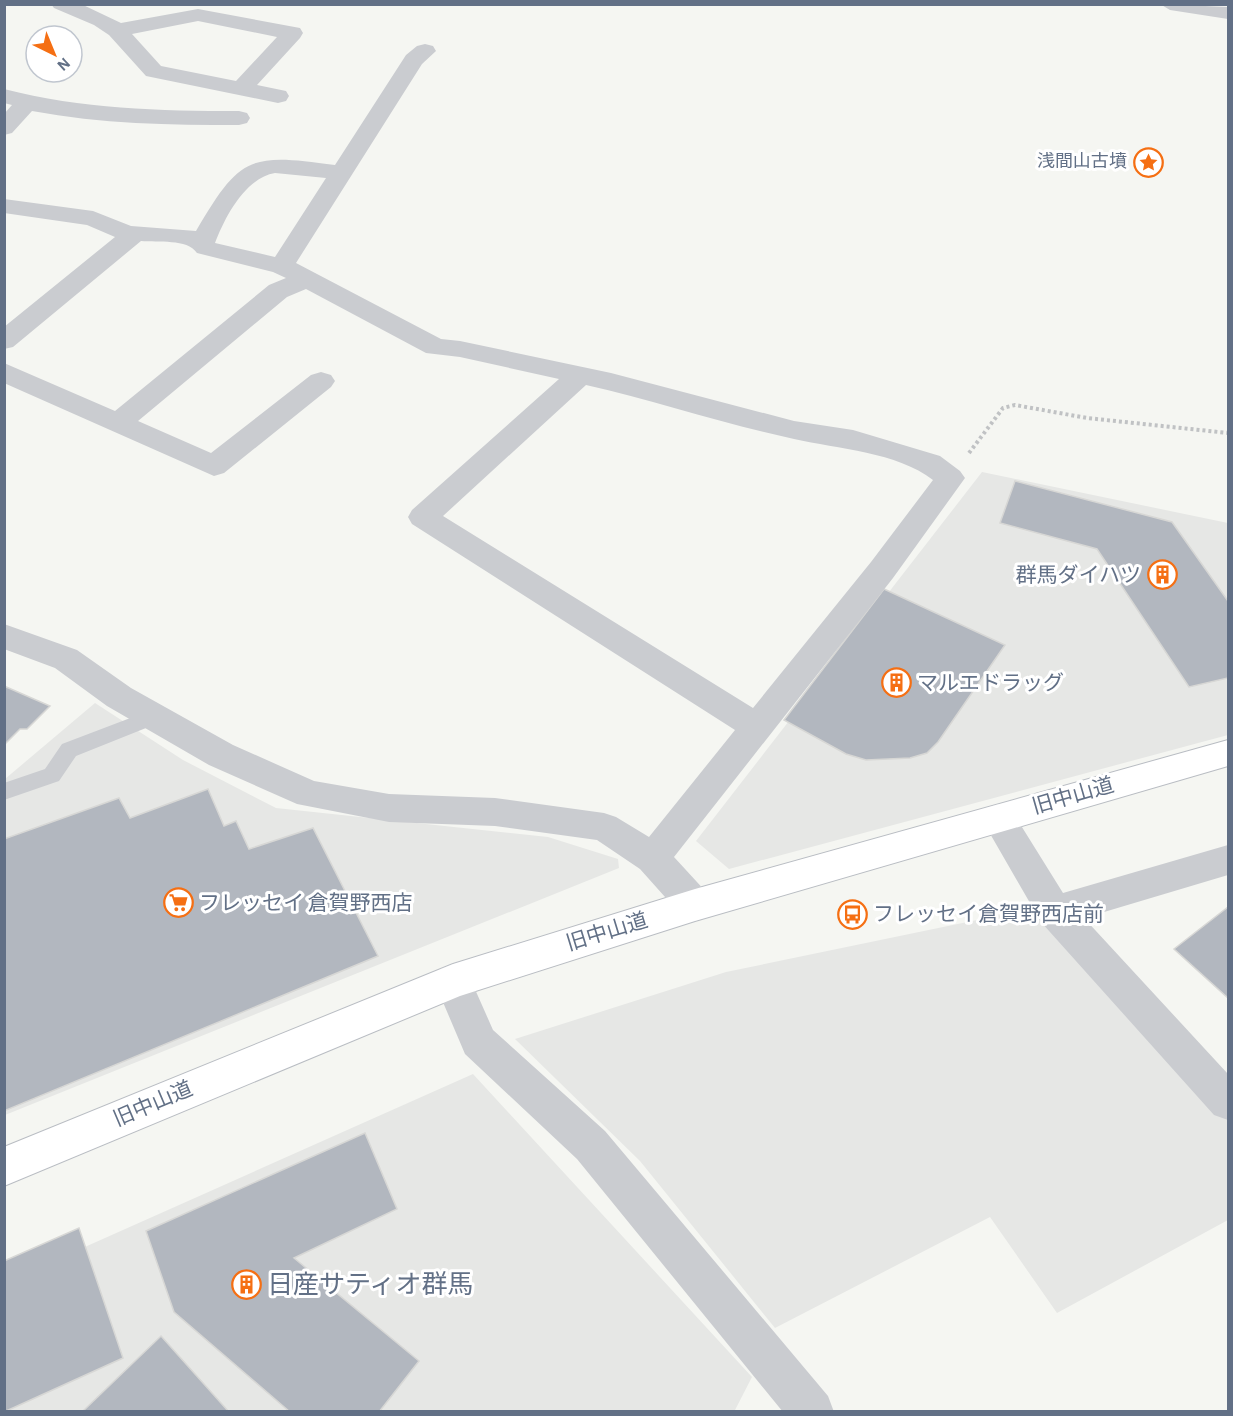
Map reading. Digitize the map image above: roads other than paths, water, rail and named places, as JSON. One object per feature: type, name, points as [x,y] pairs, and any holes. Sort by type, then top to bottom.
[{"type":"main road","name":"旧中山道","points":[[4,1167],[453,981],[695,905],[1228,753]]},
{"type":"street","points":[[61,4],[102,20],[117,30],[154,71],[278,96]]},
{"type":"street","points":[[1170,4],[1228,13]]},
{"type":"street","points":[[117,30],[198,15],[292,33],[242,89]]},
{"type":"street","points":[[282,266],[414,60],[425,51]]},
{"type":"street","points":[[4,96],[28,102],[114,114],[238,118]]},
{"type":"street","points":[[4,128],[28,102]]},
{"type":"street","points":[[202,242],[241,182],[253,171],[279,165],[342,173]]},
{"type":"street","points":[[4,206],[93,218],[126,233],[188,237],[202,242],[206,248],[282,266],[435,347],[581,375],[794,430],[853,440],[930,463],[950,478],[653,858]]},
{"type":"street","points":[[4,341],[136,233]]},
{"type":"street","points":[[118,423],[278,291],[307,279]]},
{"type":"street","points":[[4,372],[214,466],[321,381]]},
{"type":"street","points":[[581,375],[423,517],[757,727]]},
{"type":"street","points":[[4,636],[66,659],[119,697],[221,755],[309,794],[389,808],[495,812],[604,827],[653,858],[695,905]]},
{"type":"street","points":[[998,818],[1054,911],[1228,1102]]},
{"type":"street","points":[[1054,911],[1228,860]]},
{"type":"street","points":[[453,981],[479,1042],[591,1145],[812,1412]]},
{"type":"lane","points":[[4,792],[52,775],[69,750],[154,717]]},
{"type":"place","name":"浅間山古墳","points":[[1148,162]]},
{"type":"place","name":"群馬ダイハツ","points":[[1162,575]]},
{"type":"place","name":"マルエドラッグ","points":[[896,683]]},
{"type":"place","name":"フレッセイ 倉賀野西店","points":[[178,903]]},
{"type":"place","name":"フレッセイ倉賀野西店前","points":[[852,914]]},
{"type":"place","name":"日産サティオ群馬","points":[[246,1285]]}]
